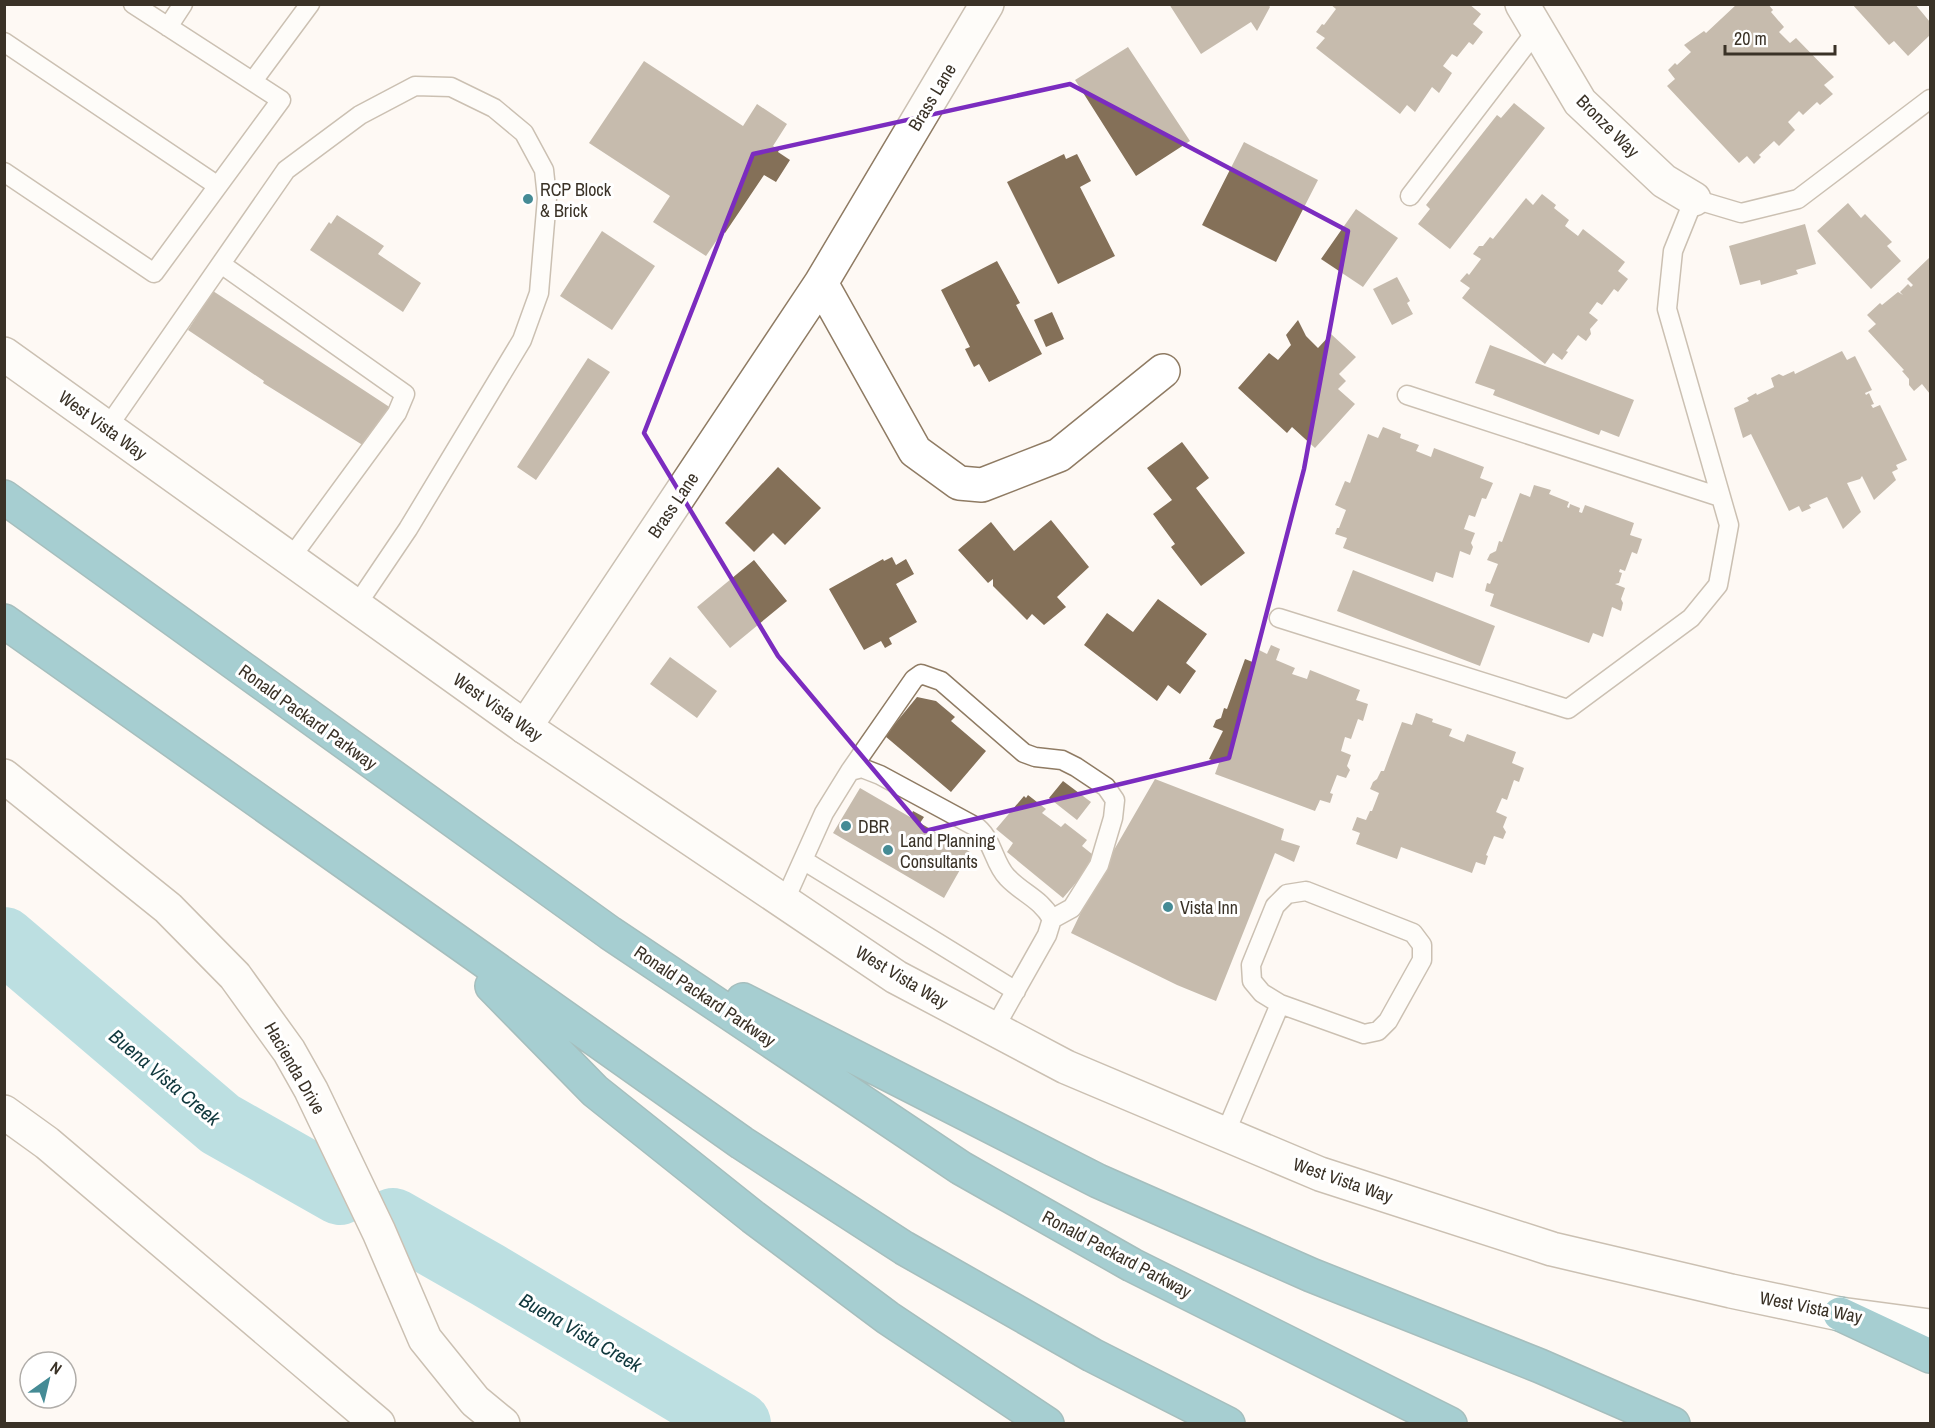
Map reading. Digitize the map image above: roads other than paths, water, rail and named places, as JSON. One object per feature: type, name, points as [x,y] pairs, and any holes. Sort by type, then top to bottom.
[{"type":"highway","name":"Ronald Packard Parkway","points":[[4,497],[610,933],[961,1168],[1132,1265],[1450,1424]]},
{"type":"highway","points":[[4,621],[742,1143],[904,1248],[1092,1355],[1228,1424]]},
{"type":"highway","points":[[434,927],[595,1091],[753,1216],[888,1318],[1047,1424]]},
{"type":"highway","points":[[610,933],[1098,1181],[1311,1275],[1529,1362],[1673,1424]]},
{"type":"highway","points":[[1840,1314],[1930,1356]]},
{"type":"main road","name":"Brass Lane","points":[[525,728],[821,283],[987,4]]},
{"type":"main road","name":"Bronze Way","points":[[1529,17],[1580,102],[1664,181],[1694,199]]},
{"type":"main road","points":[[821,283],[915,451],[959,483],[982,485],[1059,455],[1163,371]]},
{"type":"main road","name":"West Vista Way","points":[[4,354],[525,728],[784,902],[896,977],[1066,1067],[1320,1174],[1552,1249],[1840,1314],[1930,1326]]},
{"type":"main road","name":"Hacienda Drive","points":[[4,776],[168,908],[235,976],[289,1051],[310,1090],[379,1232],[425,1339],[476,1401],[503,1424]]},
{"type":"main road","points":[[4,1112],[56,1151],[378,1424]]},
{"type":"lane","points":[[4,172],[154,273],[281,100],[134,4]]},
{"type":"lane","points":[[168,27],[183,4]]},
{"type":"lane","points":[[253,81],[310,4]]},
{"type":"lane","points":[[1410,196],[1529,17]]},
{"type":"lane","points":[[4,42],[218,186]]},
{"type":"lane","points":[[107,428],[286,170],[360,115],[415,86],[451,87],[494,108],[524,133],[544,170],[546,198],[539,293],[522,340],[408,529],[356,606]]},
{"type":"lane","points":[[1279,618],[1568,709],[1691,618],[1718,585],[1729,525],[1667,309],[1673,251],[1694,199],[1741,213],[1798,199],[1930,99]]},
{"type":"lane","points":[[221,264],[405,394],[397,413],[290,559]]},
{"type":"lane","points":[[1407,395],[1720,497]]},
{"type":"lane","points":[[784,902],[824,813],[850,771],[914,679],[921,674],[941,681],[1024,753],[1035,757],[1062,760],[1107,787],[1115,800],[1113,818],[1099,865],[1072,908],[1052,919],[1047,935],[994,1029]]},
{"type":"lane","points":[[850,771],[862,768],[880,775],[978,828],[986,835],[1005,876],[1046,908],[1052,919]]},
{"type":"lane","points":[[803,860],[1016,991]]},
{"type":"lane","points":[[1306,891],[1413,933],[1422,945],[1422,960],[1389,1021],[1378,1031],[1364,1034],[1280,1004],[1262,993],[1252,981],[1251,965],[1275,906],[1287,894],[1306,891]]},
{"type":"lane","points":[[1226,1134],[1280,1004]]},
{"type":"waterway","name":"Buena Vista Creek","points":[[4,940],[220,1124],[340,1192]]},
{"type":"waterway","name":"Buena Vista Creek","points":[[393,1221],[738,1424]]},
{"type":"place","name":"RCP Block & Brick","points":[[528,199]]},
{"type":"place","name":"DBR","points":[[846,826]]},
{"type":"place","name":"Land Planning Consultants","points":[[888,850]]},
{"type":"place","name":"Vista Inn","points":[[1168,907]]}]
